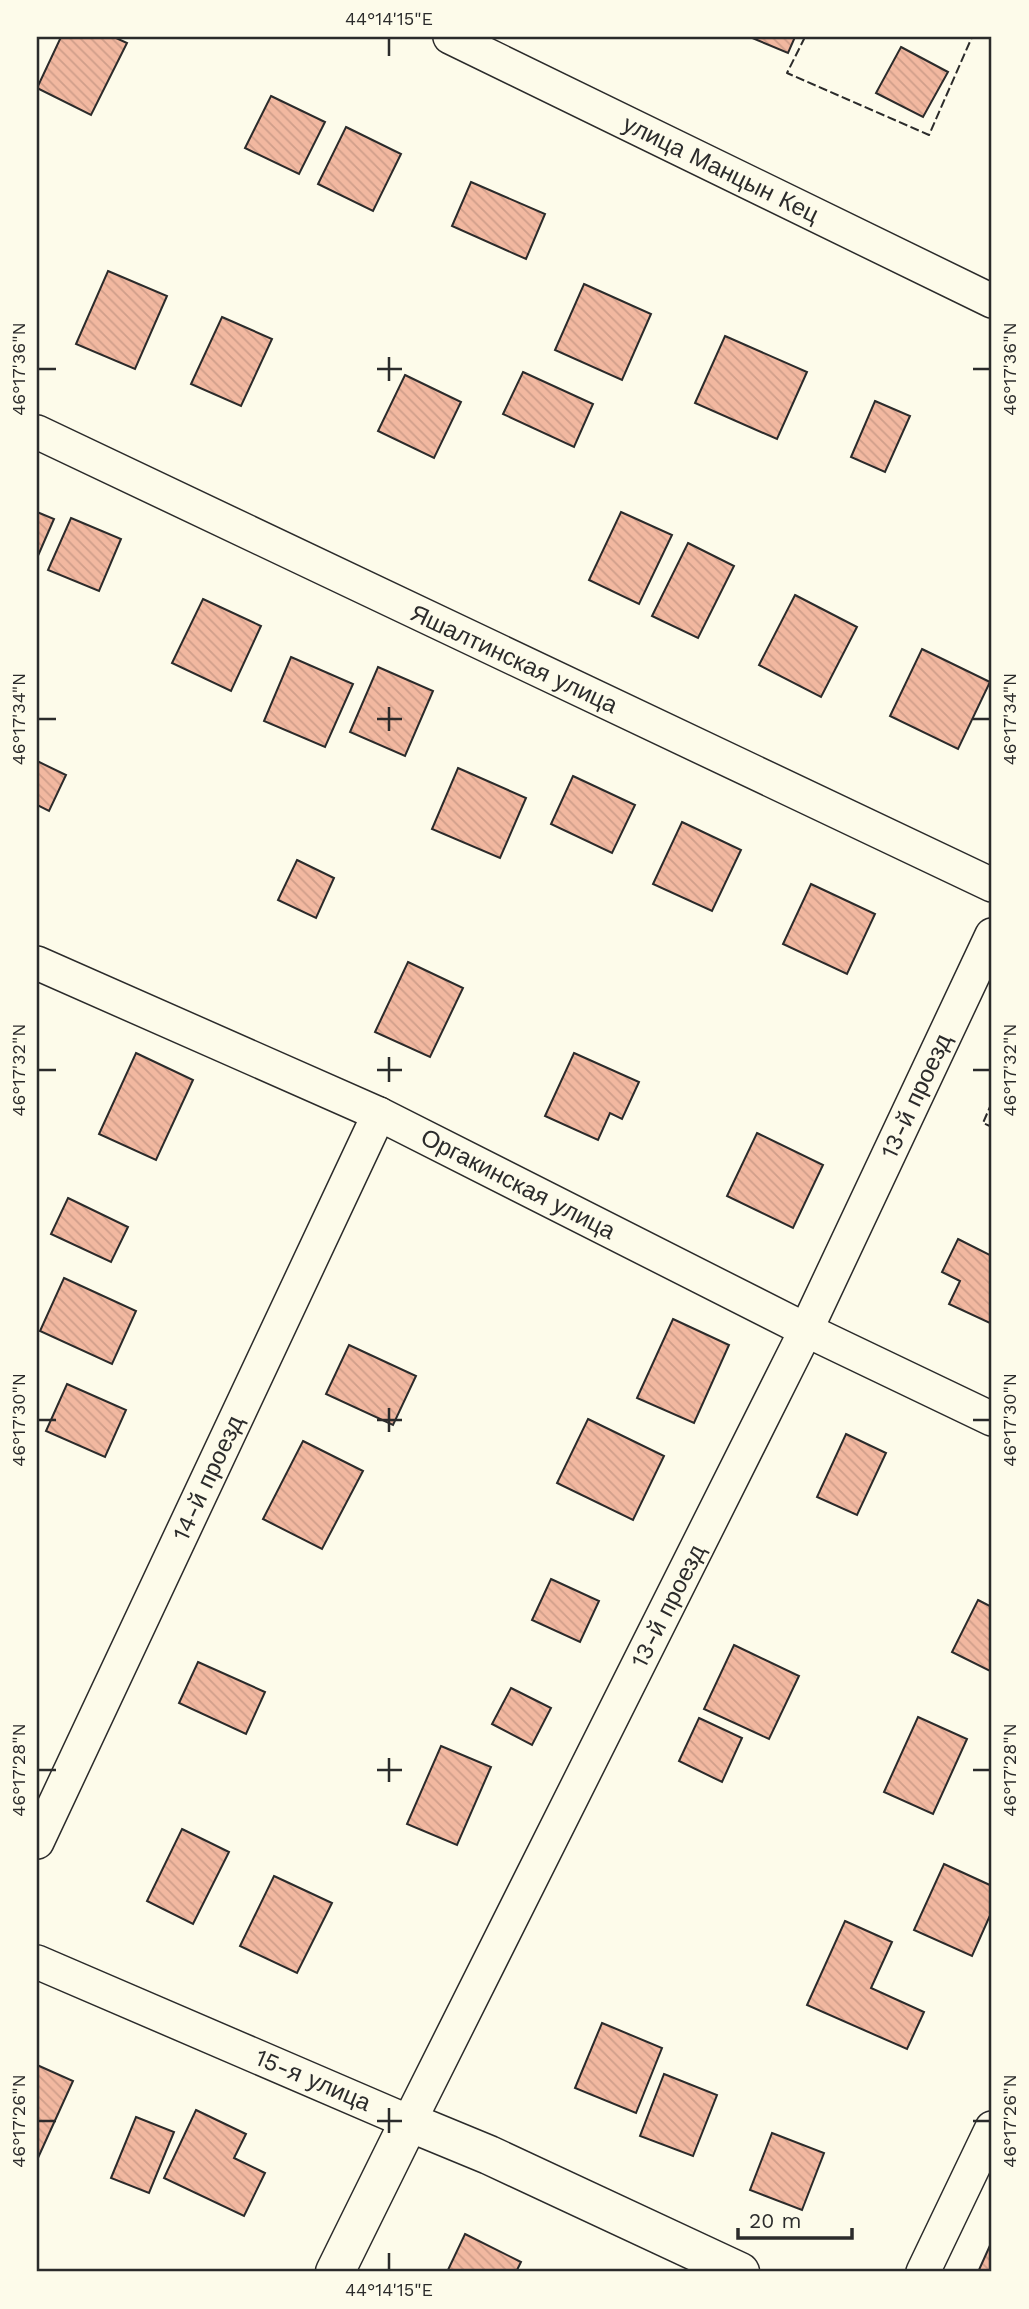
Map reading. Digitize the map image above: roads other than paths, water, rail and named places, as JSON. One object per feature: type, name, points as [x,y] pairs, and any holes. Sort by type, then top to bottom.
[{"type":"street","name":"улица Манцын Кец","points":[[450,37],[992,301]]},
{"type":"street","name":"Яшалтинская улица","points":[[37,432],[992,885]]},
{"type":"street","name":"13-й проезд","points":[[335,2272],[806,1330],[992,935]]},
{"type":"street","name":"Оргакинская улица","points":[[37,963],[379,1114],[806,1330],[992,1419]]},
{"type":"street","name":"14-й проезд","points":[[37,1842],[379,1114]]},
{"type":"street","name":"15-я улица","points":[[37,1962],[489,2155],[740,2272]]},
{"type":"street","points":[[923,2272],[992,2128]]}]
